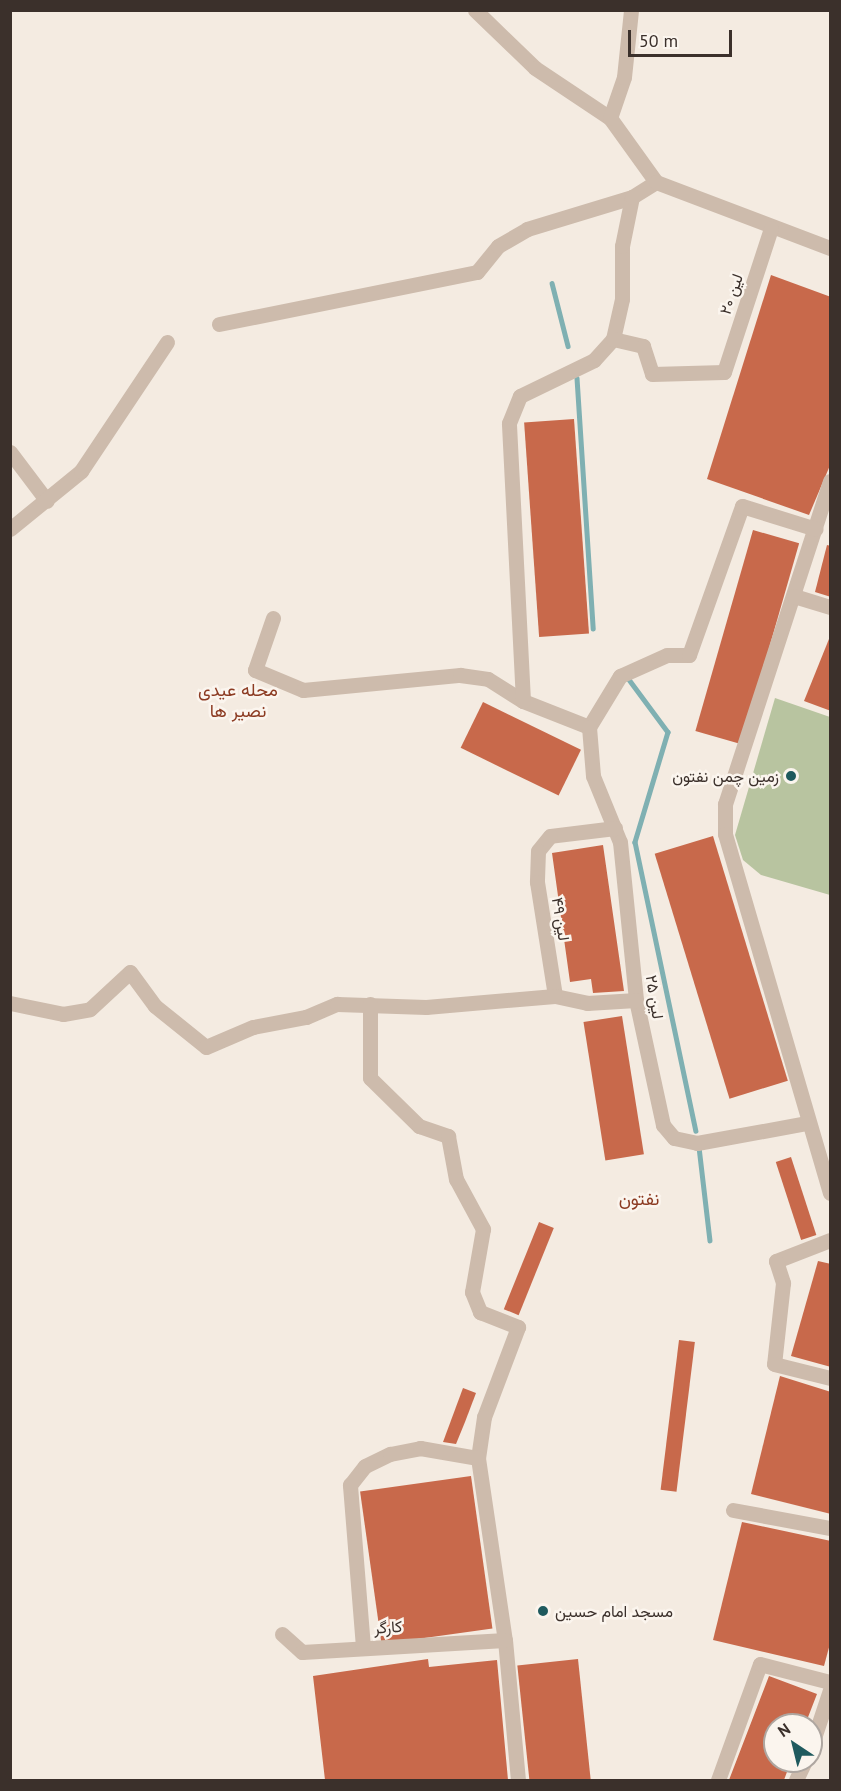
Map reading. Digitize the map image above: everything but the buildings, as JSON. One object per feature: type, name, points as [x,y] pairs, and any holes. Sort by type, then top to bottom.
[{"type":"street","points":[[475,10],[535,68],[610,118],[656,182],[771,228],[831,248]]},
{"type":"street","points":[[610,118],[624,77],[631,10]]},
{"type":"street","points":[[219,324],[477,272],[498,246],[527,229],[632,197],[656,182]]},
{"type":"street","points":[[523,701],[509,423],[520,396],[594,360],[613,339],[622,299],[622,246],[632,197]]},
{"type":"street","name":"لین ۲۰","points":[[613,339],[643,346],[652,374],[724,372],[771,228]]},
{"type":"street","points":[[10,529],[81,471],[167,342]]},
{"type":"street","points":[[10,452],[46,501]]},
{"type":"street","points":[[831,481],[725,804],[725,834],[807,1123],[831,1193]]},
{"type":"street","points":[[273,618],[255,670],[303,690],[460,675],[488,679],[523,701],[589,727],[620,676],[667,655],[689,655],[742,506],[816,529]]},
{"type":"street","points":[[794,596],[831,607]]},
{"type":"street","name":"لین ۲۵","points":[[589,727],[594,776],[615,828],[636,1000],[663,1125],[674,1138],[697,1143],[807,1123]]},
{"type":"street","name":"لین ۴۹","points":[[555,996],[537,882],[538,851],[550,836],[615,828]]},
{"type":"street","points":[[10,1003],[63,1014],[90,1009],[130,972],[155,1006],[206,1047],[253,1027],[306,1017],[337,1004],[426,1007],[555,996],[587,1003],[636,1000]]},
{"type":"street","points":[[370,1004],[370,1078],[419,1126],[448,1136],[456,1179],[483,1229],[472,1292],[480,1312],[519,1327],[484,1417],[478,1458],[505,1640],[518,1780]]},
{"type":"street","points":[[831,1240],[776,1261],[783,1283],[774,1364],[831,1378]]},
{"type":"street","points":[[363,1647],[350,1485],[365,1466],[390,1454],[420,1448],[478,1458]]},
{"type":"street","points":[[733,1510],[831,1528]]},
{"type":"street","name":"کارگر","points":[[282,1634],[302,1652],[505,1640]]},
{"type":"street","points":[[717,1780],[760,1664],[831,1682]]},
{"type":"street","points":[[823,1713],[831,1690]]},
{"type":"green space","name":"زمین چمن نفتون","points":[[775,698],[830,717],[830,895],[761,875],[743,860],[735,835]]},
{"type":"waterway","points":[[552,283],[568,346]]},
{"type":"waterway","points":[[577,378],[593,628]]},
{"type":"waterway","points":[[628,678],[668,732],[635,842],[696,1131]]},
{"type":"waterway","points":[[699,1147],[710,1240]]},
{"type":"place","name":"زمین چمن نفتون","points":[[791,776]]},
{"type":"place","name":"مسجد امام حسین","points":[[543,1611]]},
{"type":"district","name":"محله عیدی نصیر ها","points":[[238,701]]},
{"type":"district","name":"نفتون","points":[[639,1199]]}]
